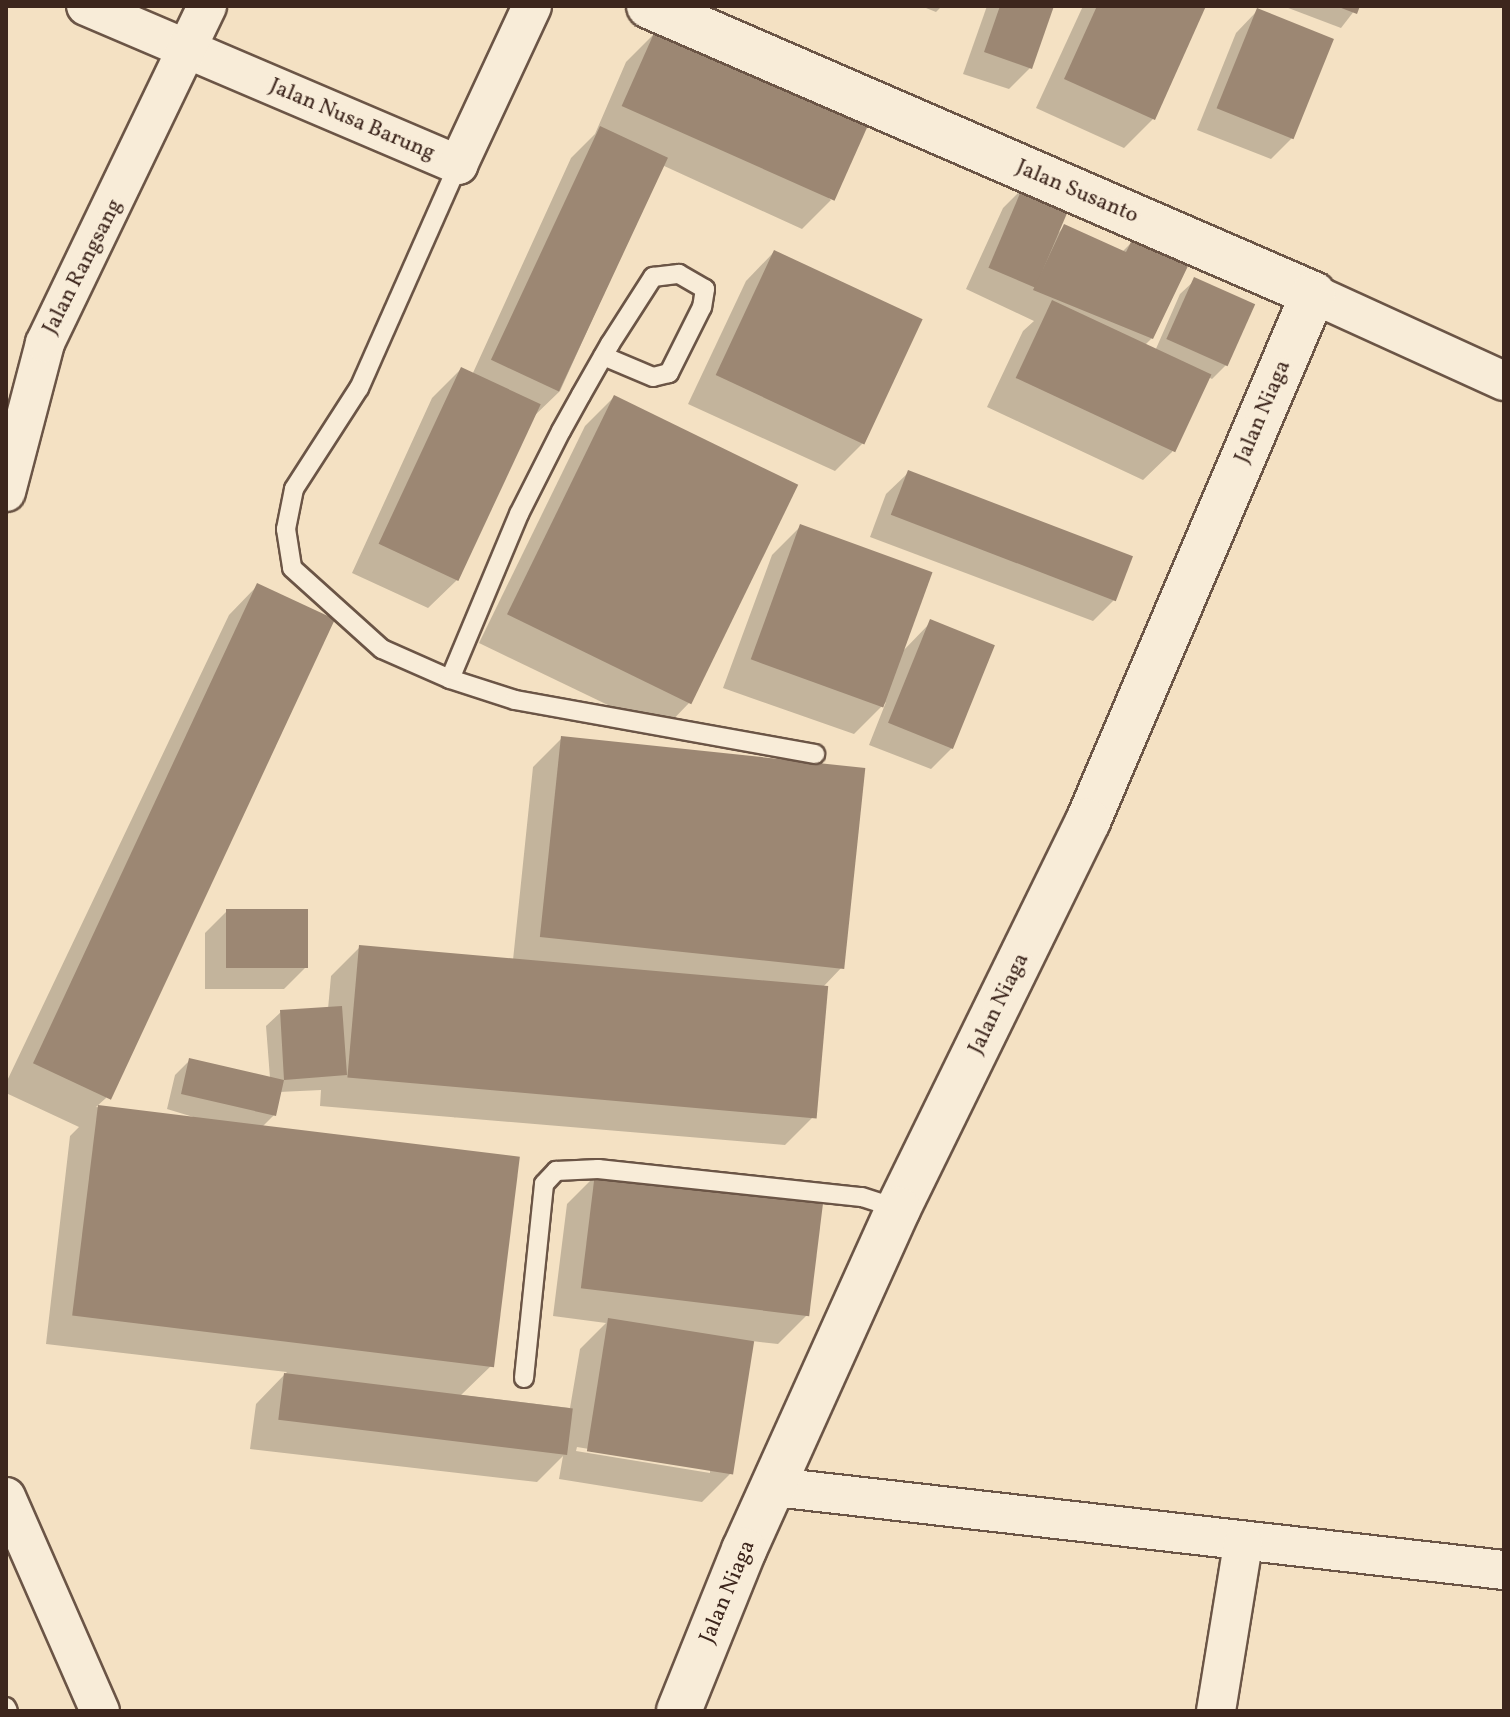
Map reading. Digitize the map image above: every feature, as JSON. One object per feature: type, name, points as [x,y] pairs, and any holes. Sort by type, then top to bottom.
[{"type":"street","name":"Jalan Nusa Barung","points":[[86,6],[458,165],[532,6]]},
{"type":"street","name":"Jalan Rangsang","points":[[6,492],[45,343],[207,6]]},
{"type":"street","name":"Jalan Susanto","points":[[649,6],[1313,294],[1504,381]]},
{"type":"street","name":"Jalan Niaga","points":[[679,1711],[898,1209],[1088,821],[1313,294]]},
{"type":"street","points":[[775,1487],[1243,1544],[1504,1570]]},
{"type":"street","points":[[6,1497],[100,1711]]},
{"type":"street","points":[[1216,1711],[1243,1544]]},
{"type":"lane","points":[[458,165],[359,388],[294,489],[286,529],[292,568],[325,603],[382,649],[450,679],[515,700],[815,754]]},
{"type":"lane","points":[[450,679],[519,514],[603,356],[653,277],[679,274],[705,289],[669,373],[653,377],[603,356]]},
{"type":"lane","points":[[524,1378],[544,1184],[556,1171],[598,1169],[862,1197],[898,1209]]},
{"type":"building","points":[[1000,6],[1054,6],[1032,69],[984,52]]},
{"type":"building","points":[[1097,6],[1206,6],[1155,120],[1064,79]]},
{"type":"building","points":[[1336,6],[1360,6],[1357,14]]},
{"type":"building","points":[[1257,8],[1334,39],[1293,139],[1217,108]]},
{"type":"building","points":[[655,31],[868,126],[835,201],[622,106]]},
{"type":"building","points":[[600,126],[668,158],[559,392],[491,360]]},
{"type":"building","points":[[1024,184],[1071,204],[1035,288],[988,268]]},
{"type":"building","points":[[1064,224],[1126,252],[1132,240],[1188,266],[1153,339],[1033,290]]},
{"type":"building","points":[[774,250],[923,319],[864,444],[716,375]]},
{"type":"building","points":[[1194,277],[1255,304],[1228,366],[1166,339]]},
{"type":"building","points":[[1052,300],[1212,374],[1175,452],[1016,378]]},
{"type":"building","points":[[461,367],[541,404],[458,581],[379,544]]},
{"type":"building","points":[[614,395],[798,485],[691,704],[507,614]]},
{"type":"building","points":[[908,470],[1133,556],[1116,601],[891,515]]},
{"type":"building","points":[[800,524],[932,572],[883,708],[751,659]]},
{"type":"building","points":[[257,583],[335,619],[111,1100],[33,1063]]},
{"type":"building","points":[[930,619],[995,645],[953,749],[888,723]]},
{"type":"building","points":[[561,736],[865,768],[844,969],[540,937]]},
{"type":"building","points":[[226,909],[308,909],[308,968],[226,968]]},
{"type":"building","points":[[359,945],[828,986],[817,1119],[347,1077]]},
{"type":"building","points":[[342,1006],[347,1075],[284,1080],[280,1010]]},
{"type":"building","points":[[189,1058],[284,1080],[276,1116],[181,1094]]},
{"type":"building","points":[[98,1105],[520,1157],[494,1367],[72,1315]]},
{"type":"building","points":[[595,1173],[823,1201],[809,1316],[581,1288]]},
{"type":"building","points":[[608,1318],[754,1341],[733,1474],[587,1451]]},
{"type":"building","points":[[284,1373],[573,1408],[567,1455],[278,1420]]}]
